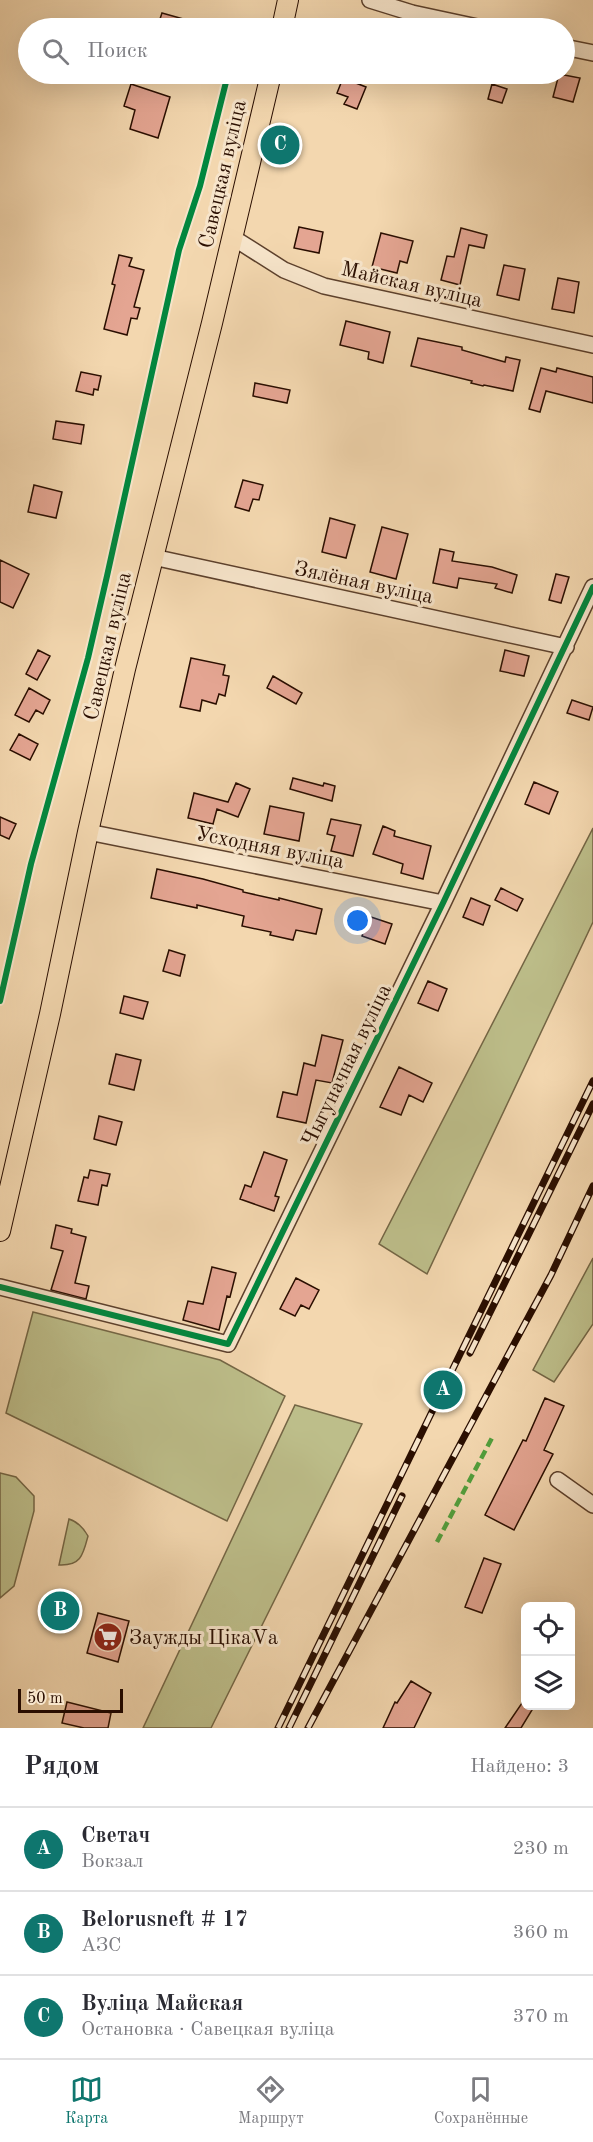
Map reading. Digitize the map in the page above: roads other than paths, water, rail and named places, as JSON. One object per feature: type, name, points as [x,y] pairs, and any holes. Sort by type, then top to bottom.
[{"type":"main road","points":[[284,18],[288,0]]},
{"type":"main road","name":"Савецкая вуліца","points":[[0,1232],[50,1014],[88,832],[269,84]]},
{"type":"street","points":[[370,0],[435,18]]},
{"type":"street","points":[[575,49],[593,53]]},
{"type":"street","name":"Майская вуліца","points":[[232,237],[284,270],[324,285],[593,345]]},
{"type":"street","name":"Зялёная вуліца","points":[[153,557],[566,647]]},
{"type":"street","name":"Чыгуначная вуліца","points":[[0,1287],[228,1344],[443,903],[593,587]]},
{"type":"street","name":"Усходняя вуліца","points":[[88,832],[443,903]]},
{"type":"street","points":[[558,1480],[593,1504]]},
{"type":"railway","points":[[278,1728],[593,1081]]},
{"type":"railway","points":[[470,1353],[593,1104]]},
{"type":"railway","points":[[308,1728],[551,1275],[593,1186]]},
{"type":"railway","points":[[289,1728],[402,1496]]},
{"type":"place","name":"Вуліца Майская","points":[[280,145]]},
{"type":"place","name":"Светач","points":[[443,1390]]},
{"type":"place","name":"Belorusneft # 17","points":[[60,1611]]},
{"type":"place","name":"Заужды ЦікаVа","points":[[108,1637]]}]
